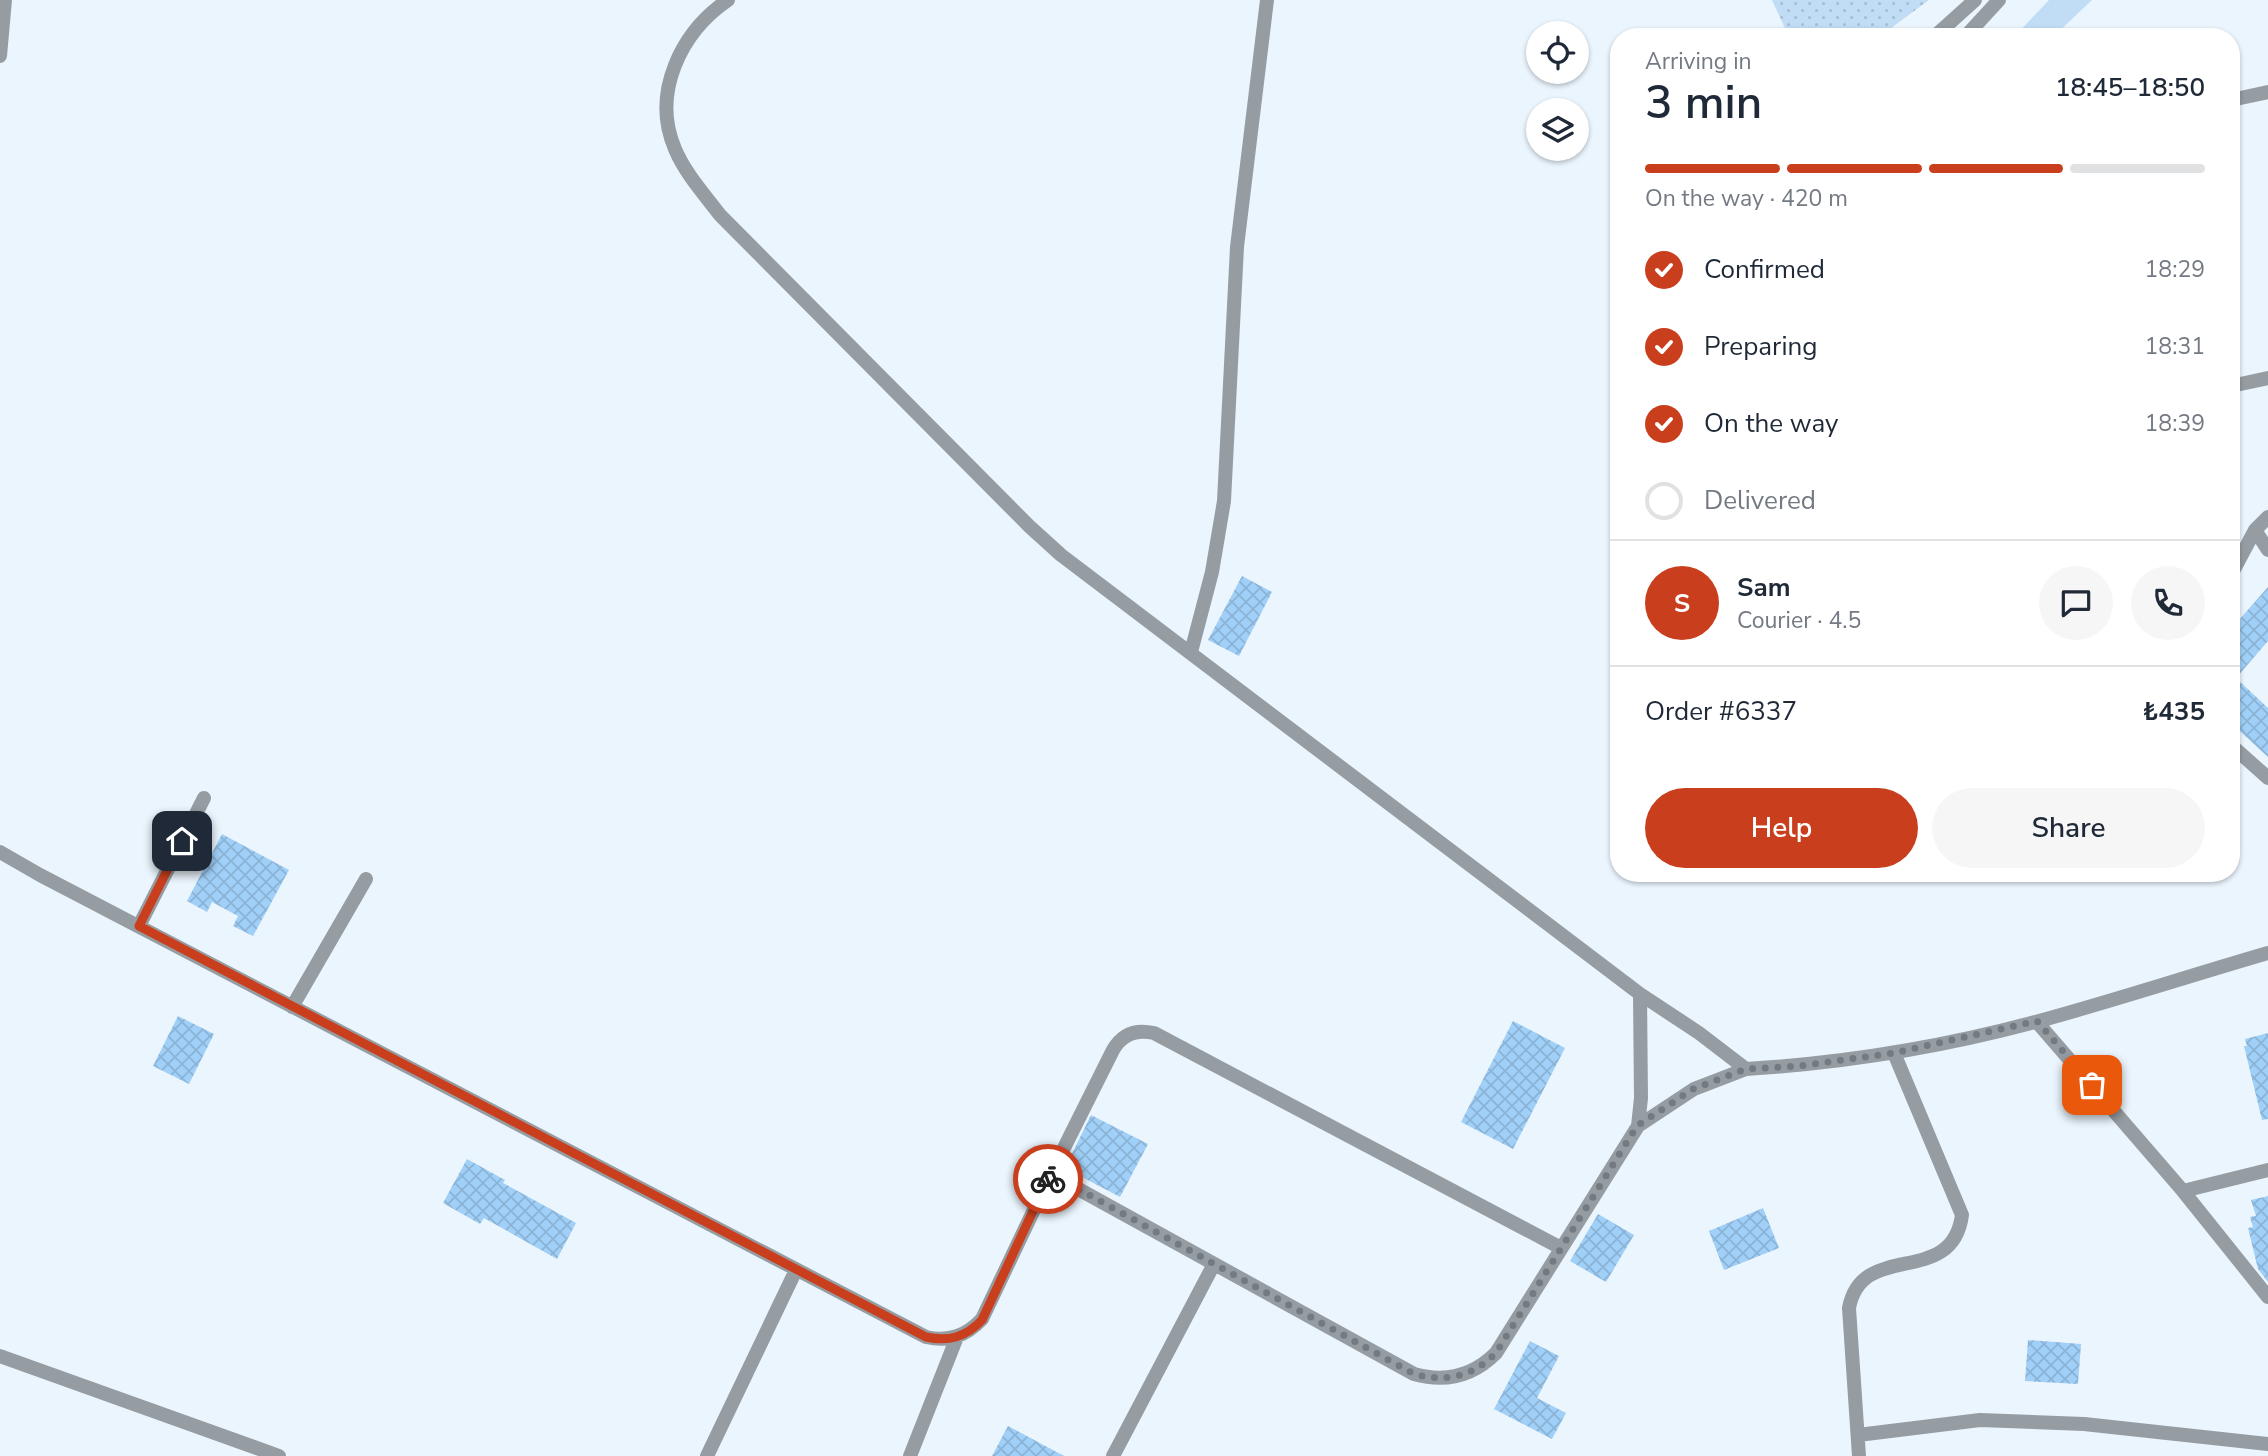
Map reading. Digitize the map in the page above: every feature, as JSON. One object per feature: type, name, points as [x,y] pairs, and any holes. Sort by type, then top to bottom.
[{"type":"street","points":[[0,56],[5,0]]},
{"type":"street","points":[[728,0],[708,16],[686,42],[670,81],[667,114],[669,130],[680,161],[720,215],[1029,526],[1087,577],[1191,652],[1640,994],[1699,1033],[1746,1069]]},
{"type":"street","points":[[1191,652],[1212,572],[1224,501],[1237,247],[1267,0]]},
{"type":"street","points":[[1944,28],[1975,0]]},
{"type":"street","points":[[1973,28],[1999,0]]},
{"type":"street","points":[[2240,98],[2268,92]]},
{"type":"street","points":[[2240,384],[2268,378]]},
{"type":"street","points":[[2240,558],[2255,530],[2268,517]]},
{"type":"street","points":[[2255,530],[2268,550]]},
{"type":"street","points":[[2240,753],[2268,778]]},
{"type":"street","points":[[139,926],[204,798]]},
{"type":"street","points":[[0,852],[926,1337],[957,1337],[967,1333],[982,1320],[1117,1043],[1129,1033],[1154,1033],[1560,1248]]},
{"type":"street","points":[[292,1007],[366,879]]},
{"type":"street","points":[[1051,1174],[1414,1374],[1449,1378],[1474,1370],[1496,1353],[1637,1126],[1693,1089],[1746,1069],[1799,1066],[1894,1053],[2037,1021],[2268,953]]},
{"type":"street","points":[[1637,1126],[1640,1098],[1640,994]]},
{"type":"street","points":[[2037,1021],[2183,1191],[2268,1297]]},
{"type":"street","points":[[1859,1456],[1849,1308],[1855,1287],[1868,1274],[1942,1251],[1955,1238],[1962,1215],[1894,1053]]},
{"type":"street","points":[[2183,1191],[2268,1170]]},
{"type":"street","points":[[1113,1456],[1214,1264]]},
{"type":"street","points":[[707,1456],[796,1270]]},
{"type":"street","points":[[910,1456],[957,1337]]},
{"type":"street","points":[[0,1356],[279,1456]]},
{"type":"street","points":[[1858,1435],[1980,1420],[2084,1424],[2268,1444]]},
{"type":"shaded area","points":[[1772,0],[1929,0],[1891,28],[1785,28]]},
{"type":"shaded area","points":[[2049,0],[2092,0],[2062,28],[2023,28]]},
{"type":"building","points":[[1242,576],[1272,592],[1239,656],[1208,640]]},
{"type":"building","points":[[2268,587],[2268,641],[2240,673],[2240,619]]},
{"type":"building","points":[[2240,682],[2268,708],[2268,757],[2240,731]]},
{"type":"building","points":[[222,834],[289,870],[253,936],[233,926],[238,916],[212,902],[207,912],[187,901]]},
{"type":"building","points":[[178,1016],[214,1034],[189,1084],[153,1066]]},
{"type":"building","points":[[1513,1021],[1565,1048],[1513,1149],[1461,1122]]},
{"type":"building","points":[[2268,1033],[2268,1119],[2262,1120],[2244,1046],[2247,1046],[2245,1039]]},
{"type":"building","points":[[1091,1115],[1148,1144],[1120,1197],[1065,1168]]},
{"type":"building","points":[[467,1159],[505,1180],[503,1183],[576,1223],[557,1259],[484,1218],[480,1224],[443,1203]]},
{"type":"building","points":[[2268,1196],[2268,1282],[2258,1269],[2248,1228],[2253,1227],[2250,1217],[2256,1216],[2251,1200]]},
{"type":"building","points":[[1763,1208],[1779,1248],[1724,1270],[1709,1231]]},
{"type":"building","points":[[1598,1214],[1634,1235],[1606,1282],[1570,1261]]},
{"type":"building","points":[[2028,1340],[2081,1344],[2078,1384],[2025,1381]]},
{"type":"building","points":[[1530,1341],[1559,1356],[1537,1398],[1566,1413],[1552,1439],[1494,1409]]},
{"type":"building","points":[[1008,1426],[1064,1456],[992,1456]]},
{"type":"way so far","points":[[1048,1179],[1051,1174],[1414,1374],[1449,1378],[1474,1370],[1496,1353],[1637,1126],[1693,1089],[1746,1069],[1799,1066],[1894,1053],[2037,1021],[2092,1085]]},
{"type":"route","points":[[182,841],[139,926],[926,1337],[957,1337],[967,1333],[982,1320],[1048,1179]]}]
